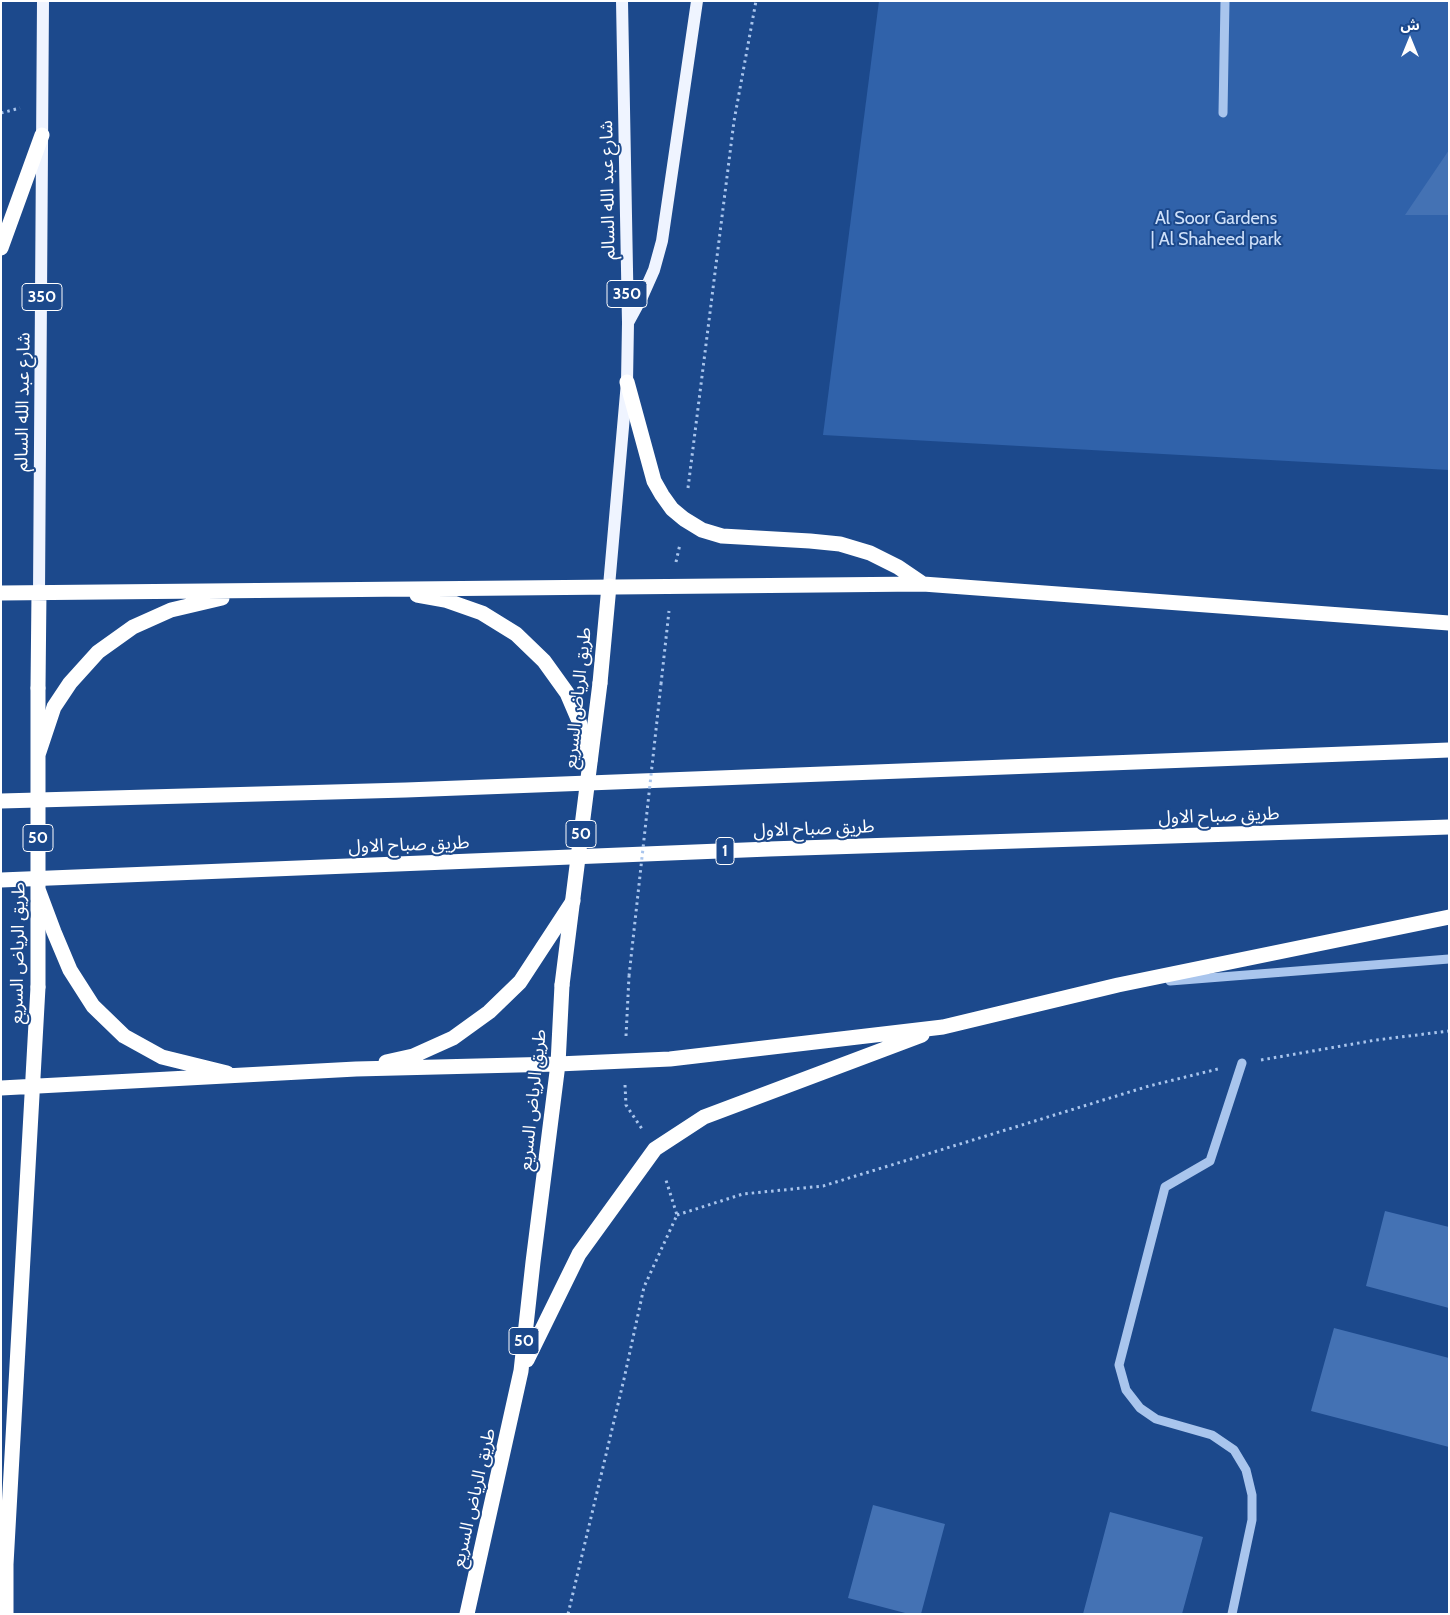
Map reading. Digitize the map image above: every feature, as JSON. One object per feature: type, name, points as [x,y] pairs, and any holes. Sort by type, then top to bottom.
[{"type":"highway","points":[[1,248],[42,136]]},
{"type":"highway","points":[[627,382],[654,481],[672,509],[684,519],[702,530],[722,536],[840,544],[870,553],[898,566],[923,584]]},
{"type":"highway","points":[[1,593],[923,584],[1449,623]]},
{"type":"highway","name":"طريق الرياض السريع","points":[[467,1614],[522,1371],[532,1262],[558,1064],[562,986],[600,683],[609,586]]},
{"type":"highway","points":[[361,589],[445,600],[482,613],[516,634],[544,661],[567,693],[579,721],[590,762]]},
{"type":"highway","points":[[38,754],[54,706],[70,683],[98,652],[133,627],[171,610],[252,591]]},
{"type":"highway","name":"طريق الرياض السريع","points":[[6,1614],[6,1564],[38,987],[39,592]]},
{"type":"highway","points":[[1,801],[396,790],[1449,750]]},
{"type":"highway","name":"طريق صباح الاول","points":[[1,880],[788,849],[1449,827]]},
{"type":"highway","points":[[38,888],[70,970],[93,1006],[124,1036],[162,1057],[243,1076]]},
{"type":"highway","points":[[356,1069],[413,1056],[453,1038],[489,1012],[520,982],[573,901]]},
{"type":"highway","points":[[1,1088],[32,1088],[356,1069],[670,1059],[942,1027],[1118,985],[1449,917]]},
{"type":"highway","points":[[522,1371],[579,1254],[655,1149],[704,1117],[942,1027]]},
{"type":"highway","points":[[1,1488],[6,1564]]},
{"type":"main road","name":"شارع عبد الله السالم","points":[[39,592],[43,1]]},
{"type":"main road","name":"شارع عبد الله السالم","points":[[609,586],[627,382],[628,323],[622,1]]},
{"type":"main road","points":[[628,323],[654,270],[662,241],[697,1]]},
{"type":"street","points":[[1223,113],[1225,1]]},
{"type":"street","points":[[1118,985],[1449,959]]},
{"type":"street","points":[[1232,1614],[1252,1520],[1252,1495],[1246,1470],[1234,1450],[1212,1435],[1156,1419],[1140,1408],[1126,1390],[1119,1365],[1165,1187],[1210,1161],[1242,1063]]},
{"type":"path","points":[[624,1061],[629,976],[672,585],[684,519],[734,121],[756,1]]},
{"type":"path","points":[[568,1614],[644,1287],[677,1215],[743,1194],[823,1186],[1149,1086],[1242,1063],[1376,1040],[1449,1031]]},
{"type":"green space","name":"Al Soor Gardens | Al Shaheed park","points":[[879,1],[1449,1],[1449,470],[823,435]]},
{"type":"building","points":[[1449,150],[1449,215],[1405,215]]},
{"type":"building","points":[[1385,1211],[1449,1227],[1449,1308],[1366,1286]]},
{"type":"building","points":[[1334,1328],[1449,1358],[1449,1447],[1311,1411]]},
{"type":"building","points":[[873,1505],[945,1524],[921,1614],[909,1614],[848,1598]]},
{"type":"building","points":[[1110,1512],[1203,1537],[1182,1614],[1083,1614]]}]
